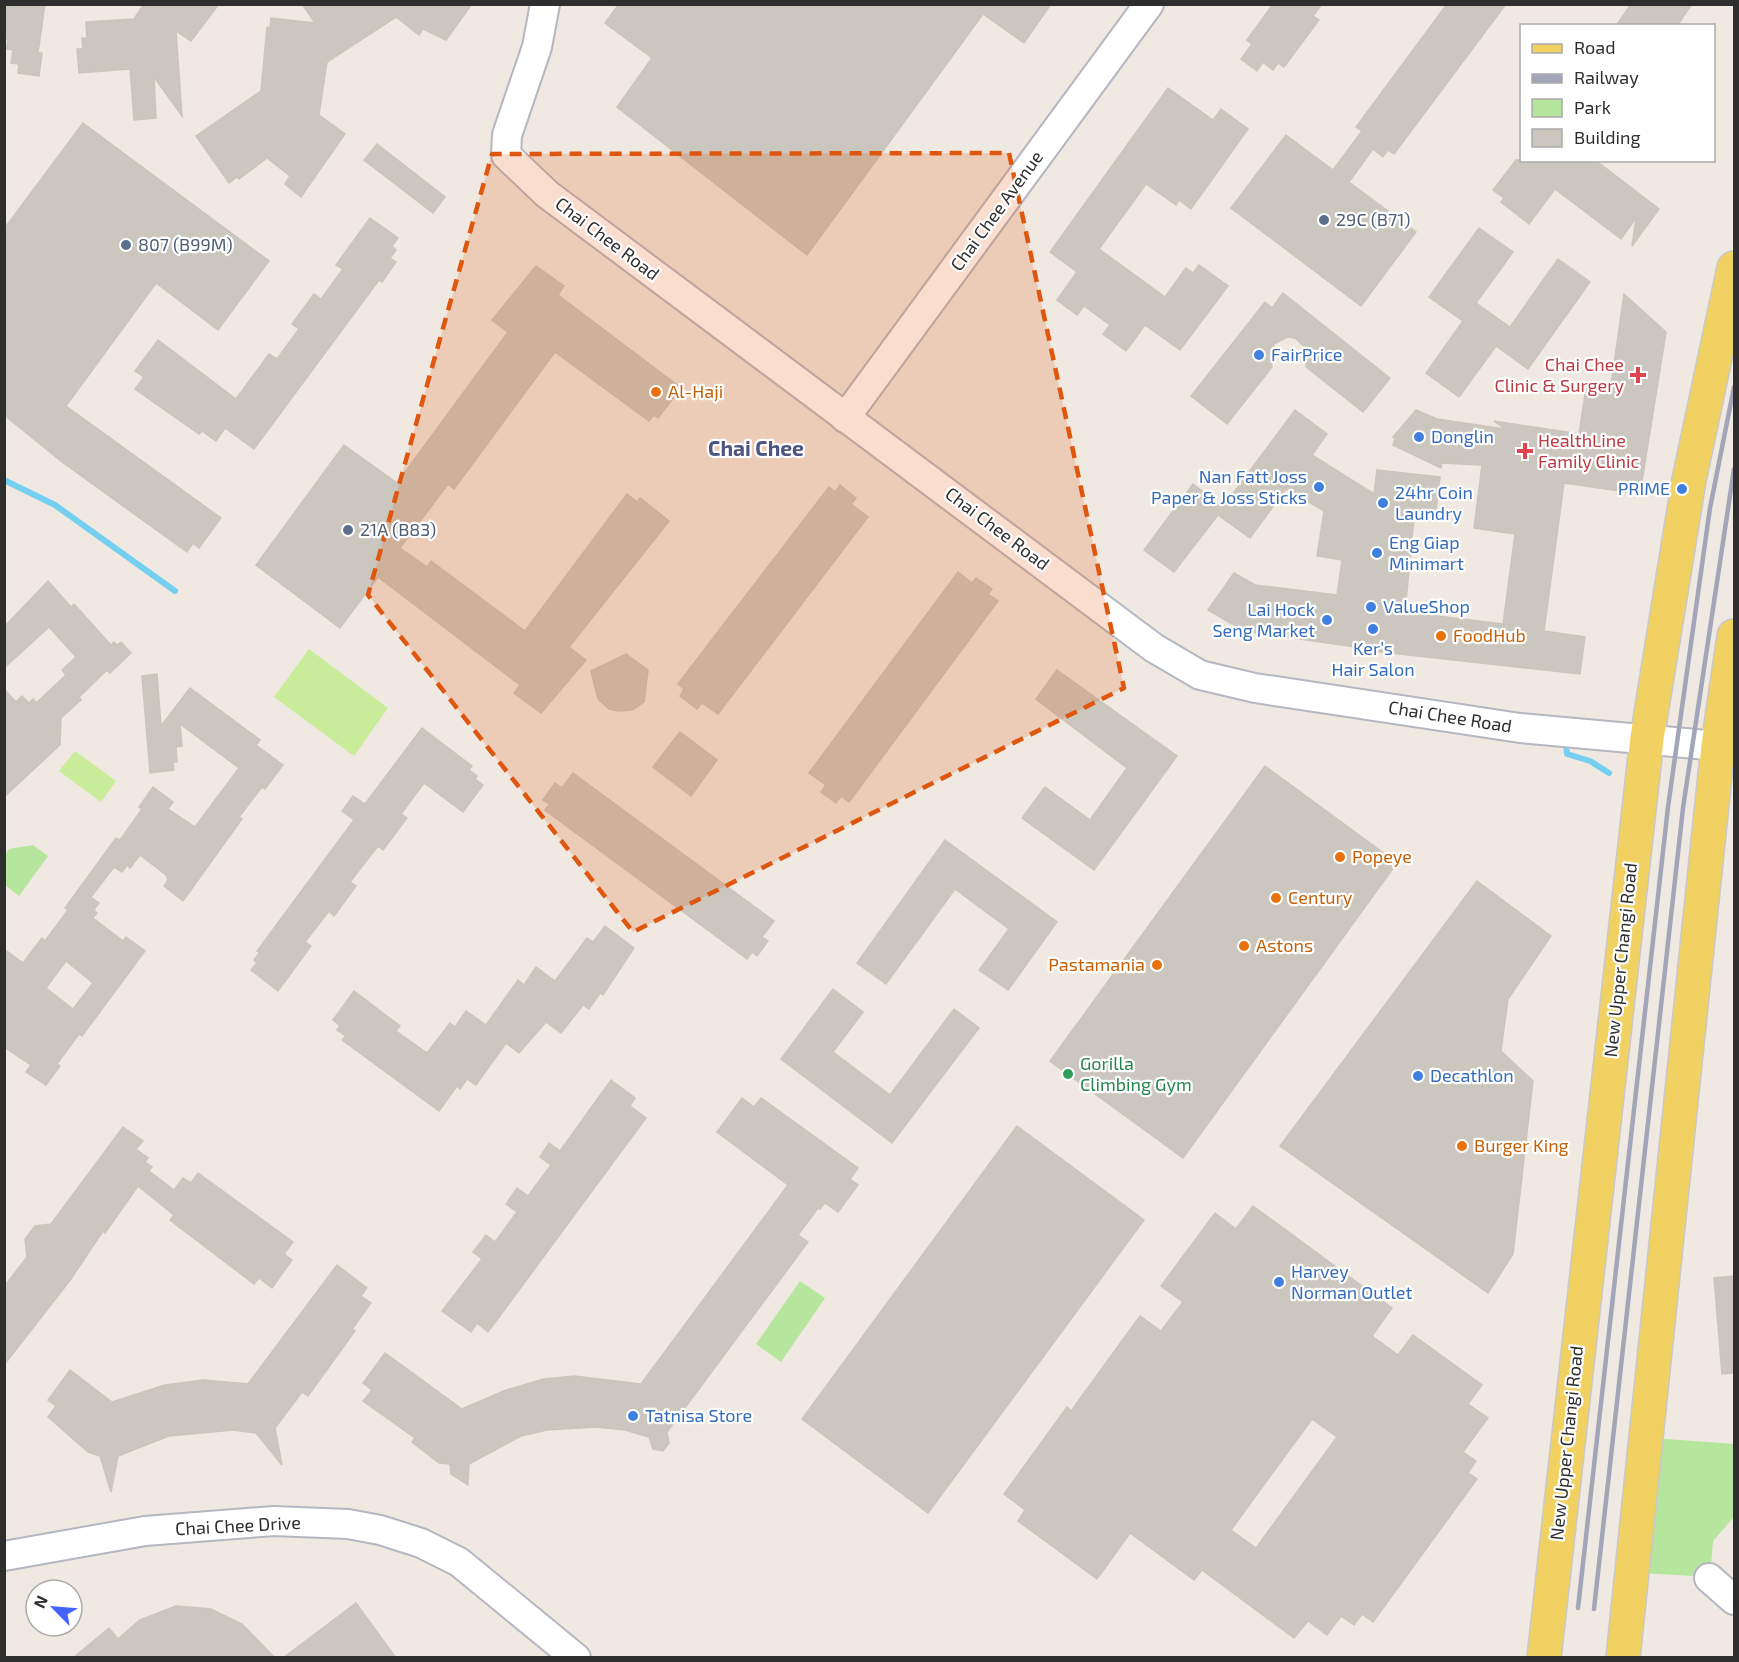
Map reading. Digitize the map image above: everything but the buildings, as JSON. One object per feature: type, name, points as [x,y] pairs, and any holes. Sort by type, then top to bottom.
[{"type":"main road","name":"New Upper Changi Road","points":[[1544,1658],[1648,732],[1689,480],[1734,268]]},
{"type":"main road","points":[[1623,1658],[1719,741],[1734,636]]},
{"type":"street","name":"Chai Chee Road","points":[[545,4],[537,47],[507,135],[506,155],[547,194],[848,414]]},
{"type":"street","name":"Chai Chee Road","points":[[561,4],[553,49],[519,151],[555,185],[949,493],[1122,625],[1200,675],[1255,688],[1520,728],[1648,732],[1719,741]]},
{"type":"street","name":"Chai Chee Avenue","points":[[848,414],[1149,4]]},
{"type":"street","name":"Chai Chee Drive","points":[[4,1556],[156,1530],[274,1521],[358,1526],[421,1543],[459,1562],[576,1658]]},
{"type":"street","points":[[1710,1578],[1734,1600]]},
{"type":"highlighted area","points":[[1009,153],[1124,688],[633,932],[368,595],[492,154]]},
{"type":"green space","points":[[309,649],[388,708],[354,756],[274,697]]},
{"type":"green space","points":[[75,751],[116,781],[101,802],[59,771]]},
{"type":"green space","points":[[33,845],[48,856],[19,896],[5,885],[5,856],[9,849]]},
{"type":"green space","points":[[800,1281],[825,1298],[781,1362],[756,1344]]},
{"type":"green space","points":[[1653,1438],[1734,1444],[1734,1517],[1713,1541],[1710,1577],[1641,1573]]},
{"type":"waterway","points":[[4,480],[55,505],[175,591]]},
{"type":"waterway","points":[[1566,743],[1567,754],[1590,761],[1609,773]]},
{"type":"railway","points":[[1578,1608],[1668,807],[1710,508],[1734,387]]},
{"type":"railway","points":[[1594,1609],[1683,808],[1734,469]]},
{"type":"place","name":"29C (B71)","points":[[1324,220]]},
{"type":"place","name":"807 (B99M)","points":[[126,245]]},
{"type":"place","name":"FairPrice","points":[[1259,355]]},
{"type":"place","name":"Chai Chee Clinic & Surgery","points":[[1638,375]]},
{"type":"place","name":"Al-Haji","points":[[656,392]]},
{"type":"place","name":"Donglin","points":[[1419,437]]},
{"type":"place","name":"HealthLine Family Clinic","points":[[1525,451]]},
{"type":"place","name":"Nan Fatt Joss Paper & Joss Sticks","points":[[1319,487]]},
{"type":"place","name":"PRIME","points":[[1682,489]]},
{"type":"place","name":"24hr Coin Laundry","points":[[1383,503]]},
{"type":"place","name":"21A (B83)","points":[[348,530]]},
{"type":"place","name":"Eng Giap Minimart","points":[[1377,553]]},
{"type":"place","name":"ValueShop","points":[[1371,607]]},
{"type":"place","name":"Lai Hock Seng Market","points":[[1327,620]]},
{"type":"place","name":"Ker’s Hair Salon","points":[[1373,629]]},
{"type":"place","name":"FoodHub","points":[[1441,636]]},
{"type":"place","name":"Popeye","points":[[1340,857]]},
{"type":"place","name":"Century","points":[[1276,898]]},
{"type":"place","name":"Astons","points":[[1244,946]]},
{"type":"place","name":"Pastamania","points":[[1157,965]]},
{"type":"place","name":"Gorilla Climbing Gym","points":[[1068,1074]]},
{"type":"place","name":"Decathlon","points":[[1418,1076]]},
{"type":"place","name":"Burger King","points":[[1462,1146]]},
{"type":"place","name":"Harvey Norman Outlet","points":[[1279,1282]]},
{"type":"place","name":"Tatnisa Store","points":[[633,1416]]},
{"type":"district","name":"Chai Chee","points":[[756,449]]}]
